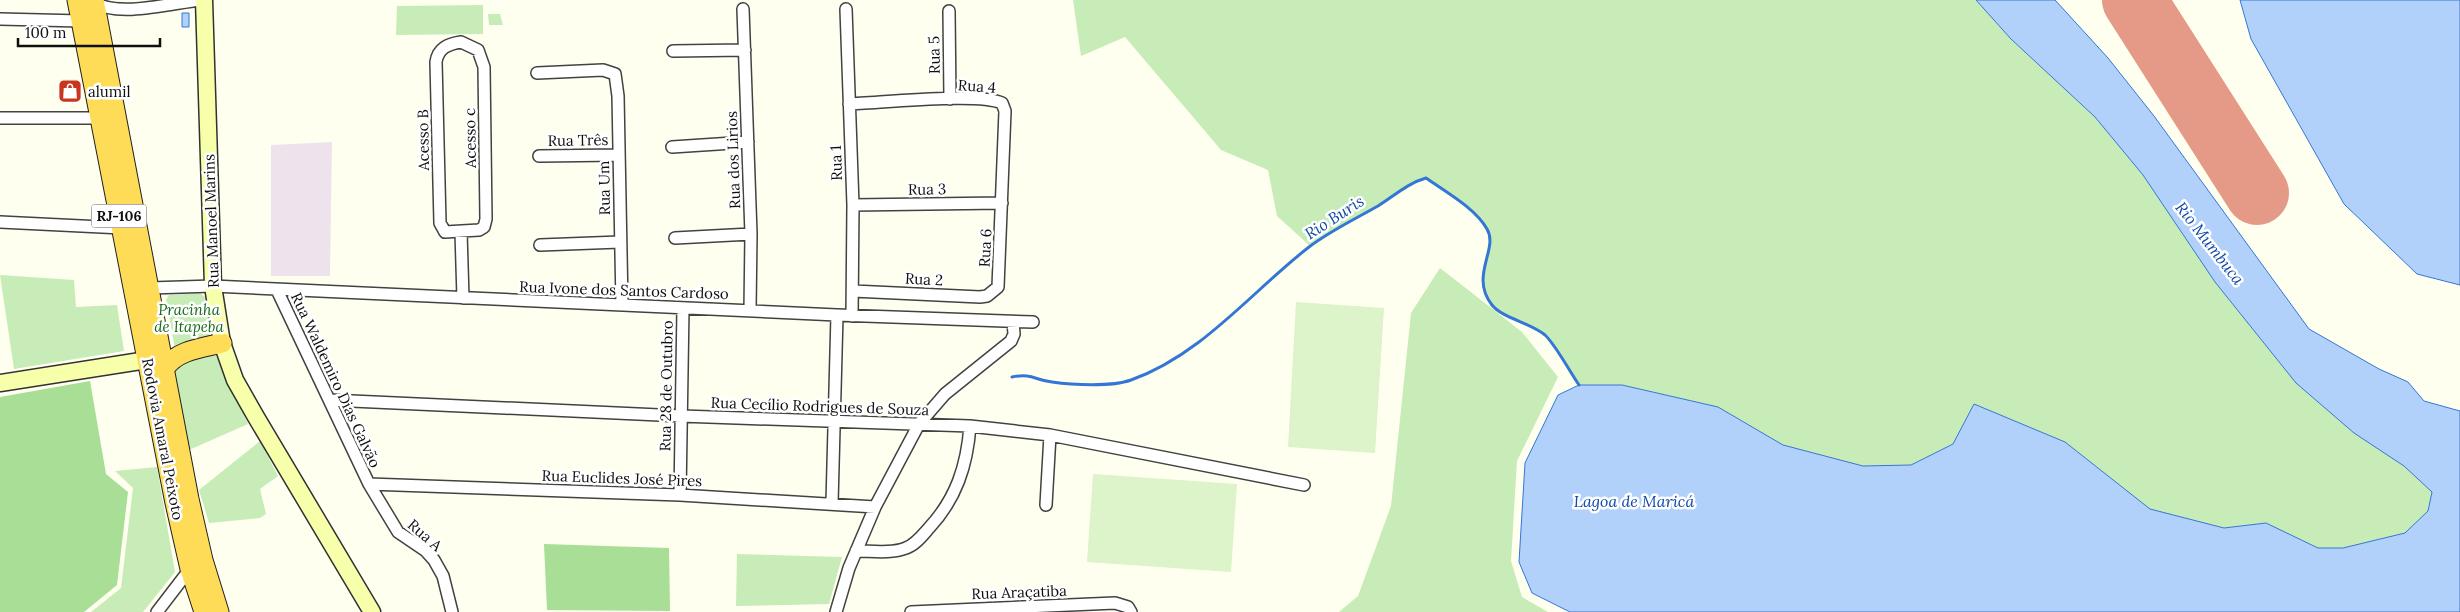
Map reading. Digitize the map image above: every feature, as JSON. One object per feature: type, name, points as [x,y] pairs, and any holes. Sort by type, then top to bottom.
[{"type":"highway","name":"Rodovia Amaral Peixoto","points":[[88,1],[101,118],[147,360],[190,569],[204,612]]},
{"type":"highway","name":"Rodovia Amaral Peixoto","points":[[90,24],[150,288],[189,499],[203,560],[219,612]]},
{"type":"highway","points":[[165,368],[170,360],[178,354],[222,343]]},
{"type":"main road","name":"Rua Manoel Marins","points":[[204,0],[213,286],[222,343],[235,380],[372,612]]},
{"type":"main road","points":[[0,383],[147,360]]},
{"type":"street","points":[[88,1],[105,8],[120,10],[200,0]]},
{"type":"street","name":"Rua dos Lirios","points":[[743,9],[751,234],[750,310]]},
{"type":"street","name":"Rua 1","points":[[846,9],[853,205],[852,316]]},
{"type":"street","points":[[0,19],[90,24],[120,10]]},
{"type":"street","name":"Rua 5","points":[[949,11],[950,99]]},
{"type":"street","name":"Acesso B","points":[[461,232],[445,232],[442,229],[436,73],[439,52],[445,47],[461,42],[478,50]]},
{"type":"street","name":"Acesso c","points":[[461,232],[480,230],[484,227],[486,219],[484,67],[478,50]]},
{"type":"street","points":[[673,52],[745,50]]},
{"type":"street","name":"Rua Um","points":[[537,73],[586,70],[613,72],[617,78],[622,305]]},
{"type":"street","name":"Rua 4","points":[[849,104],[950,99],[993,100],[1002,103],[1005,107],[1002,203]]},
{"type":"street","points":[[0,118],[101,118]]},
{"type":"street","points":[[672,147],[748,142]]},
{"type":"street","name":"Rua Três","points":[[539,156],[618,155]]},
{"type":"street","name":"Rua 3","points":[[853,205],[1002,203]]},
{"type":"street","name":"Rua 6","points":[[993,292],[998,287],[1002,203]]},
{"type":"street","points":[[0,222],[122,228]]},
{"type":"street","points":[[461,232],[463,298]]},
{"type":"street","points":[[675,238],[751,234]]},
{"type":"street","points":[[540,245],[620,242]]},
{"type":"street","name":"Rua Ivone dos Santos Cardoso","points":[[150,288],[213,286],[852,316],[1033,322]]},
{"type":"street","name":"Rua Waldemiro Dias Galvão","points":[[277,290],[369,484]]},
{"type":"street","name":"Rua 2","points":[[853,291],[980,297],[993,292]]},
{"type":"street","name":"Rua 28 de Outubro","points":[[680,495],[682,308]]},
{"type":"street","points":[[832,503],[837,315]]},
{"type":"street","points":[[836,612],[856,551],[875,508],[918,424],[944,394],[1011,341],[1014,334],[1013,322]]},
{"type":"street","name":"Rua Cecílio Rodrigues de Souza","points":[[330,400],[681,416],[970,426],[1050,435],[1304,485]]},
{"type":"street","points":[[856,551],[904,550],[916,542],[945,508],[957,487],[966,462],[970,426]]},
{"type":"street","points":[[1046,506],[1050,435]]},
{"type":"street","name":"Rua Euclides José Pires","points":[[369,484],[680,495],[832,503],[875,508]]},
{"type":"street","name":"Rua A","points":[[369,484],[398,532],[426,550],[434,560],[443,576],[452,612]]},
{"type":"street","points":[[157,612],[190,569]]},
{"type":"street","name":"Rua Araçatiba","points":[[911,612],[1115,603],[1129,610]]},
{"type":"shaded area","points":[[332,142],[330,276],[271,276],[271,145]]},
{"type":"green space","points":[[1073,0],[1976,0],[2011,39],[2095,117],[2143,175],[2215,282],[2296,383],[2354,433],[2404,466],[2432,492],[2428,511],[2406,533],[2343,548],[2318,548],[2266,523],[2224,528],[2150,509],[2065,442],[1974,404],[1953,444],[1911,465],[1863,466],[1783,445],[1718,407],[1622,385],[1579,385],[1558,351],[1545,335],[1497,310],[1492,305],[1486,295],[1483,284],[1490,237],[1482,221],[1460,201],[1427,178],[1413,182],[1394,196],[1310,246],[1277,216],[1268,170],[1221,150],[1125,37],[1081,56]]},
{"type":"green space","points":[[483,5],[483,34],[396,35],[397,6]]},
{"type":"green space","points":[[488,14],[500,14],[503,25],[489,25]]},
{"type":"green space","points":[[1440,268],[1522,332],[1558,377],[1517,461],[1511,561],[1522,597],[1548,612],[1339,612],[1358,596],[1391,506],[1411,313]]},
{"type":"green space","points":[[0,275],[74,280],[76,307],[117,305],[124,351],[14,369]]},
{"type":"green space","name":"Pracinha de Itapeba","points":[[200,293],[205,297],[211,336],[207,343],[175,349],[166,300],[169,295]]},
{"type":"green space","points":[[1296,302],[1384,308],[1375,453],[1288,447]]},
{"type":"green space","points":[[208,352],[218,357],[248,424],[189,450],[171,370],[178,359]]},
{"type":"green space","points":[[90,381],[106,474],[128,492],[117,585],[84,612],[0,612],[0,397]]},
{"type":"green space","points":[[260,441],[278,476],[260,489],[266,514],[260,518],[209,523],[199,490]]},
{"type":"green space","points":[[157,467],[175,572],[143,612],[91,612],[121,588],[133,488],[115,471]]},
{"type":"green space","points":[[1093,474],[1237,484],[1231,572],[1087,562]]},
{"type":"green space","points":[[544,544],[669,548],[670,611],[547,610]]},
{"type":"green space","points":[[737,554],[842,557],[829,604],[736,606]]},
{"type":"water","name":"Lagoa de Maricá","points":[[1976,0],[2055,0],[2108,58],[2154,116],[2309,329],[2379,369],[2408,382],[2424,401],[2460,411],[2460,612],[1570,612],[1532,593],[1519,562],[1525,463],[1558,395],[1579,385],[1622,385],[1718,407],[1783,445],[1863,466],[1911,465],[1953,444],[1974,404],[2065,442],[2150,509],[2224,528],[2266,523],[2318,548],[2343,548],[2405,533],[2428,511],[2432,492],[2404,466],[2354,433],[2296,383],[2215,282],[2143,175],[2095,117],[2011,39]]},
{"type":"water","points":[[2240,0],[2460,0],[2460,285],[2417,274],[2344,204],[2251,39]]},
{"type":"water","points":[[182,13],[189,13],[189,27],[182,27]]},
{"type":"waterway","name":"Rio Buris","points":[[1012,377],[1025,376],[1046,381],[1081,385],[1113,384],[1131,380],[1157,369],[1203,339],[1317,241],[1378,206],[1407,186],[1426,178],[1468,207],[1487,229],[1490,245],[1483,273],[1483,284],[1492,305],[1497,310],[1545,335],[1558,351],[1579,385]]},
{"type":"runway","points":[[2134,0],[2257,193]]},
{"type":"place","name":"alumil","points":[[70,91]]},
{"type":"water label","name":"Rio Mumbuca","points":[[2210,243]]}]
